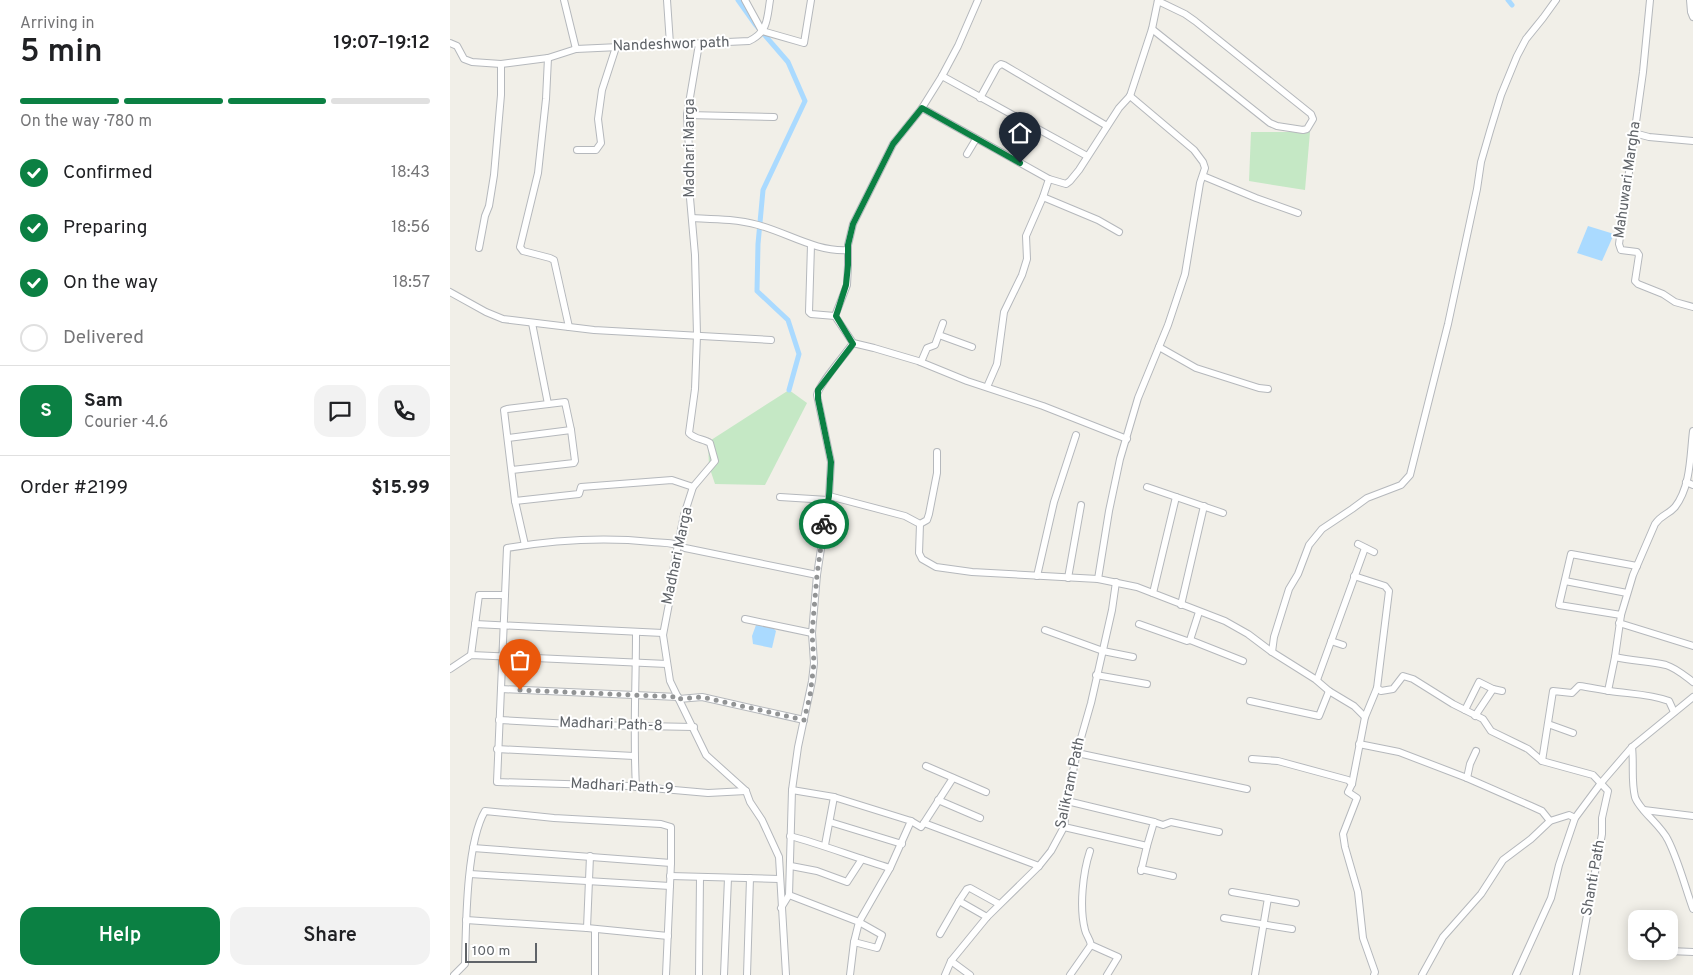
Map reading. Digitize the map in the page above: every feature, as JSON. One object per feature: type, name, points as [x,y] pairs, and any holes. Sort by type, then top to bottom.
[{"type":"street","points":[[564,0],[576,49]]},
{"type":"street","points":[[667,0],[670,44]]},
{"type":"street","points":[[745,0],[762,31],[804,43],[810,0]]},
{"type":"street","points":[[762,31],[768,17],[770,0]]},
{"type":"street","points":[[978,0],[958,46],[942,76],[922,108],[898,136],[890,149],[853,224],[848,250],[846,285],[836,316],[853,344],[874,348],[921,362],[967,382],[1043,406],[1127,439]]},
{"type":"street","points":[[922,108],[1049,179],[1066,184],[1070,181],[1118,108],[1130,96],[1152,29],[1158,0],[1186,14],[1312,114],[1313,119],[1307,129],[1303,130],[1270,124],[1152,29]]},
{"type":"street","points":[[1272,652],[1274,637],[1289,589],[1298,574],[1308,545],[1322,530],[1352,508],[1367,498],[1402,485],[1410,475],[1446,331],[1477,190],[1481,162],[1501,95],[1526,39],[1556,0]]},
{"type":"street","name":"Mahuwari Margha","points":[[1650,0],[1634,134],[1630,152],[1626,201],[1619,244],[1621,250],[1637,252],[1640,255],[1635,282],[1663,294],[1675,302],[1693,307]]},
{"type":"street","points":[[1690,0],[1693,17]]},
{"type":"street","name":"Nandeshwor path","points":[[450,43],[457,46],[464,59],[472,62],[500,64],[548,58],[576,49],[748,41],[762,31]]},
{"type":"street","name":"Madhari Marga","points":[[699,44],[687,115],[695,255],[697,335],[695,388],[689,433],[692,437],[710,443],[715,461],[693,487],[684,515],[671,582],[671,593],[662,633],[670,681],[706,755],[746,791],[779,857],[786,975]]},
{"type":"street","points":[[577,150],[596,150],[600,145],[601,135],[598,119],[602,90],[616,47]]},
{"type":"street","points":[[548,58],[546,99],[538,173],[520,247],[523,251],[554,260],[569,327]]},
{"type":"street","points":[[479,248],[494,174],[500,96],[500,64]]},
{"type":"street","points":[[980,98],[998,67],[1002,64],[1107,126]]},
{"type":"street","points":[[942,76],[1087,156]]},
{"type":"street","points":[[1098,579],[1114,484],[1138,398],[1159,347],[1185,274],[1204,165],[1199,156],[1130,96]]},
{"type":"street","points":[[687,115],[719,114],[774,117]]},
{"type":"street","points":[[1634,134],[1693,141]]},
{"type":"street","points":[[967,154],[976,139]]},
{"type":"street","points":[[1203,176],[1298,213]]},
{"type":"street","points":[[987,387],[997,364],[1004,312],[1022,275],[1027,259],[1026,236],[1049,179]]},
{"type":"street","points":[[1043,197],[1098,220],[1119,232]]},
{"type":"street","points":[[692,218],[742,221],[825,249],[848,250]]},
{"type":"street","points":[[812,245],[809,312],[811,314],[836,316]]},
{"type":"street","points":[[450,292],[503,319],[614,332],[771,340]]},
{"type":"street","points":[[532,323],[548,404]]},
{"type":"street","points":[[921,362],[926,350],[935,345],[943,323]]},
{"type":"street","points":[[939,335],[972,347]]},
{"type":"street","points":[[781,909],[789,895],[792,790],[810,696],[814,663],[812,633],[831,462],[818,390],[853,344]]},
{"type":"street","points":[[1159,347],[1201,370],[1268,389]]},
{"type":"street","points":[[512,470],[574,463],[566,403],[504,410],[515,501],[525,545]]},
{"type":"street","points":[[508,438],[571,430]]},
{"type":"street","points":[[1608,691],[1619,623],[1627,593],[1655,524],[1660,516],[1673,509],[1678,502],[1689,468],[1693,431]]},
{"type":"street","points":[[1037,576],[1054,502],[1076,434]]},
{"type":"street","points":[[920,524],[927,520],[937,473],[937,452]]},
{"type":"street","points":[[515,501],[579,494],[581,487],[672,480],[693,487]]},
{"type":"street","points":[[1686,482],[1693,485]]},
{"type":"street","points":[[1146,486],[1224,513]]},
{"type":"street","points":[[780,497],[828,498],[905,516],[920,524]]},
{"type":"street","points":[[1153,593],[1176,497]]},
{"type":"street","points":[[1068,578],[1081,505]]},
{"type":"street","points":[[1181,605],[1204,506]]},
{"type":"street","points":[[920,524],[919,553],[922,559],[936,567],[972,572],[1098,579],[1137,587],[1225,621],[1248,634],[1316,680],[1329,691],[1354,706],[1364,717]]},
{"type":"street","points":[[634,756],[497,749],[506,548],[572,540],[642,541],[678,544],[685,548],[817,575]]},
{"type":"street","points":[[1316,680],[1354,576],[1362,546],[1374,552]]},
{"type":"street","points":[[1621,615],[1559,605],[1571,554],[1637,566]]},
{"type":"street","points":[[1354,576],[1385,586],[1389,591],[1377,688],[1364,717],[1352,784],[1348,792],[1358,798],[1343,834],[1358,892],[1362,938],[1375,972],[1374,975]]},
{"type":"street","points":[[1565,581],[1627,593]]},
{"type":"street","name":"Salikram Path","points":[[945,975],[950,961],[987,917],[1051,851],[1064,826],[1077,753],[1103,651],[1116,582]]},
{"type":"street","points":[[471,655],[479,595],[504,595]]},
{"type":"street","points":[[1190,640],[1199,612]]},
{"type":"street","points":[[745,619],[812,633]]},
{"type":"street","points":[[1619,623],[1693,646]]},
{"type":"street","points":[[475,624],[662,633]]},
{"type":"street","points":[[1139,624],[1187,641],[1190,640],[1242,660]]},
{"type":"street","points":[[1045,630],[1103,651],[1133,657]]},
{"type":"street","points":[[636,632],[636,726],[634,756],[636,787]]},
{"type":"street","points":[[1331,641],[1343,645]]},
{"type":"street","points":[[450,669],[471,655],[667,664]]},
{"type":"street","points":[[1615,657],[1630,661],[1666,665],[1677,670],[1693,682]]},
{"type":"street","points":[[1096,675],[1147,684]]},
{"type":"street","points":[[1377,688],[1381,691],[1393,689],[1403,676],[1413,679],[1483,719],[1491,731],[1528,749],[1542,761],[1593,775],[1601,783]]},
{"type":"street","points":[[1465,710],[1479,682],[1502,691]]},
{"type":"street","points":[[1542,761],[1553,691],[1572,693],[1579,686],[1637,694],[1665,699],[1669,701],[1674,712]]},
{"type":"street","points":[[1475,716],[1493,689]]},
{"type":"street","points":[[501,690],[678,698],[702,697],[804,720]]},
{"type":"street","points":[[1250,701],[1320,716],[1329,691]]},
{"type":"street","points":[[1516,975],[1551,898],[1559,865],[1575,818],[1601,783],[1632,747],[1693,697]]},
{"type":"street","name":"Madhari Path-8","points":[[499,720],[694,727]]},
{"type":"street","points":[[1548,724],[1573,733]]},
{"type":"street","points":[[1359,744],[1399,752],[1467,778],[1531,806],[1542,812],[1550,821]]},
{"type":"street","points":[[1632,747],[1634,763],[1632,780],[1636,799],[1668,840],[1693,909]]},
{"type":"street","name":"Madhari Path-9","points":[[497,749],[497,782],[636,787],[708,793],[746,791]]},
{"type":"street","points":[[1467,778],[1470,764],[1476,751]]},
{"type":"street","points":[[1077,753],[1247,789]]},
{"type":"street","points":[[1252,759],[1278,761],[1348,780],[1352,784]]},
{"type":"street","points":[[926,766],[986,792]]},
{"type":"street","points":[[792,790],[834,797],[911,821],[921,827],[953,778]]},
{"type":"street","name":"Shanti Path","points":[[1576,975],[1608,791],[1601,783]]},
{"type":"street","points":[[825,845],[834,797]]},
{"type":"street","points":[[938,800],[980,818]]},
{"type":"street","points":[[1067,801],[1163,825],[1171,822],[1219,832]]},
{"type":"street","points":[[1644,810],[1693,816]]},
{"type":"street","points":[[454,975],[465,964],[466,920],[473,848],[480,819],[485,811],[554,818],[661,824],[671,827],[666,975]]},
{"type":"street","points":[[1422,975],[1443,936],[1481,894],[1503,860],[1531,839],[1550,821],[1569,815],[1575,818]]},
{"type":"street","points":[[850,975],[854,942],[859,922],[890,868],[911,821]]},
{"type":"street","points":[[830,822],[902,844]]},
{"type":"street","points":[[1154,822],[1141,870],[1173,876]]},
{"type":"street","points":[[924,823],[1038,866]]},
{"type":"street","points":[[1064,826],[1147,846]]},
{"type":"street","points":[[790,836],[825,845],[862,860],[890,868]]},
{"type":"street","points":[[473,848],[671,863]]},
{"type":"street","points":[[1090,850],[1085,866],[1083,907],[1085,930],[1091,945],[1118,956],[1107,975]]},
{"type":"street","points":[[587,928],[590,856]]},
{"type":"street","points":[[791,866],[817,871],[847,882],[862,860]]},
{"type":"street","points":[[470,874],[670,886]]},
{"type":"street","points":[[670,876],[779,879]]},
{"type":"street","points":[[699,975],[700,877]]},
{"type":"street","points":[[724,975],[728,878]]},
{"type":"street","points":[[747,975],[750,878]]},
{"type":"street","points":[[940,934],[968,888],[999,904]]},
{"type":"street","points":[[1232,892],[1296,903]]},
{"type":"street","points":[[789,895],[859,922],[882,935],[877,948],[854,942]]},
{"type":"street","points":[[1255,975],[1268,898]]},
{"type":"street","points":[[959,901],[987,917]]},
{"type":"street","points":[[1224,918],[1292,929]]},
{"type":"street","points":[[466,920],[587,928],[668,936]]},
{"type":"street","points":[[595,930],[595,975]]},
{"type":"street","points":[[1070,975],[1091,945]]},
{"type":"street","points":[[1678,951],[1693,952]]},
{"type":"street","points":[[950,961],[970,975]]},
{"type":"green space","points":[[1251,132],[1310,132],[1305,190],[1249,181]]},
{"type":"green space","points":[[789,390],[807,403],[765,485],[715,484],[709,466],[708,442]]},
{"type":"water","points":[[1588,226],[1614,234],[1602,261],[1577,253]]},
{"type":"water","points":[[756,625],[773,628],[776,631],[772,648],[753,644],[752,636]]},
{"type":"waterway","points":[[738,0],[755,24],[788,62],[805,101],[763,190],[758,244],[757,291],[788,320],[799,354],[789,390]]},
{"type":"waterway","points":[[1508,0],[1512,5]]},
{"type":"way so far","points":[[520,690],[678,697],[679,699],[696,696],[804,720],[810,696],[814,663],[812,633],[824,524]]},
{"type":"route","points":[[824,524],[829,496],[831,462],[818,399],[818,390],[853,344],[836,316],[846,285],[849,240],[853,224],[874,185],[890,149],[898,136],[922,108],[1020,163]]}]
